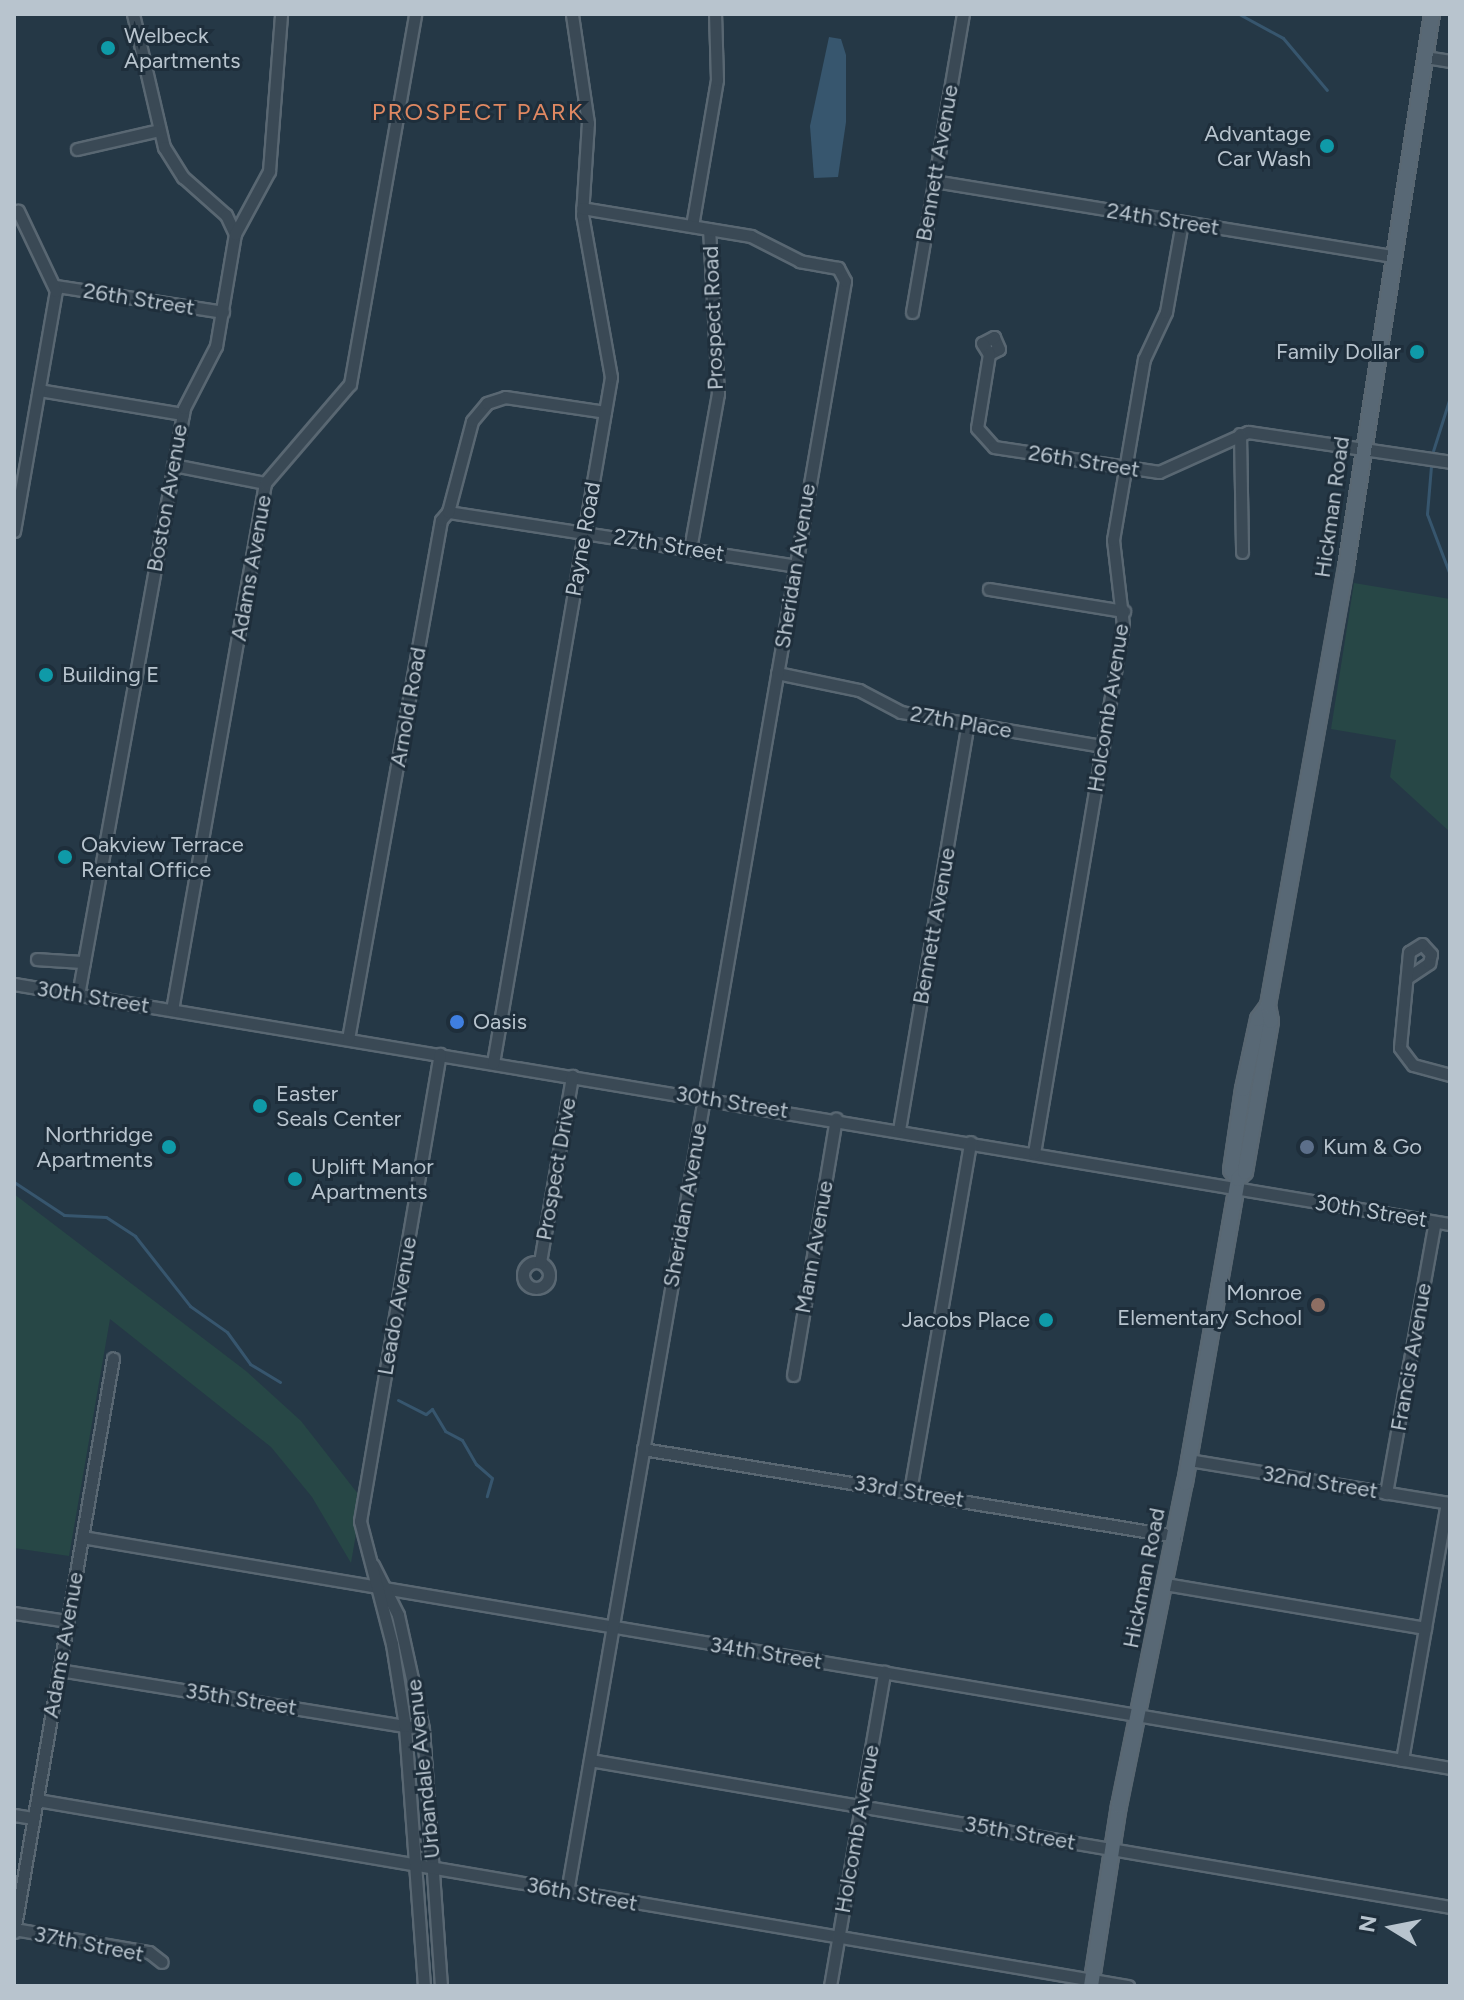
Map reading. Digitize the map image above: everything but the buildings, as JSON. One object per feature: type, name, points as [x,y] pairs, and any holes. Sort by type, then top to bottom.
[{"type":"main road","name":"Hickman Road","points":[[1091,1983],[1112,1849],[1175,1536],[1237,1184],[1231,1170],[1243,1089],[1258,1019],[1268,1005],[1343,589],[1362,447],[1432,14]]},
{"type":"street","points":[[133,14],[159,130],[172,163],[226,215],[235,234]]},
{"type":"street","name":"Boston Avenue","points":[[78,995],[183,414],[216,346],[235,234],[269,171],[281,14]]},
{"type":"street","name":"Adams Avenue","points":[[172,1010],[265,483],[350,384],[415,14]]},
{"type":"street","name":"Payne Road","points":[[493,1063],[605,412],[611,355],[582,208],[588,123],[572,14]]},
{"type":"street","name":"Prospect Road","points":[[692,226],[717,80],[715,14]]},
{"type":"street","name":"Bennett Avenue","points":[[912,312],[963,14]]},
{"type":"street","points":[[1425,57],[1450,61]]},
{"type":"street","points":[[77,149],[159,130]]},
{"type":"street","name":"24th Street","points":[[934,181],[1392,256]]},
{"type":"street","points":[[582,208],[709,229]]},
{"type":"street","points":[[14,531],[56,286],[18,211]]},
{"type":"street","name":"Holcomb Avenue","points":[[1034,1153],[1124,611],[1113,550],[1125,468],[1144,359],[1166,312],[1182,222]]},
{"type":"street","name":"Prospect Road","points":[[690,549],[718,394],[709,229]]},
{"type":"street","name":"Sheridan Avenue","points":[[567,1892],[845,281],[833,266],[800,261],[751,236],[709,229]]},
{"type":"street","name":"26th Street","points":[[56,286],[223,312]]},
{"type":"street","name":"26th Street","points":[[989,354],[977,428],[994,447],[1125,468],[1174,469],[1240,434],[1265,433],[1450,462]]},
{"type":"street","points":[[39,390],[183,414]]},
{"type":"street","name":"Arnold Road","points":[[348,1039],[441,520],[448,512],[472,421],[487,403],[505,397],[605,412]]},
{"type":"street","points":[[1240,434],[1242,552]]},
{"type":"street","points":[[173,465],[265,483]]},
{"type":"street","name":"27th Street","points":[[448,512],[795,566]]},
{"type":"street","points":[[989,589],[1124,611]]},
{"type":"street","name":"27th Place","points":[[777,673],[859,690],[901,712],[1103,746]]},
{"type":"street","name":"Bennett Avenue","points":[[899,1130],[968,723]]},
{"type":"street","points":[[37,959],[84,962]]},
{"type":"street","points":[[1407,978],[1400,1048],[1413,1065],[1450,1075]]},
{"type":"street","name":"30th Street","points":[[14,984],[1237,1184],[1450,1224]]},
{"type":"street","name":"Leado Avenue","points":[[362,1510],[440,1054]]},
{"type":"street","name":"Prospect Drive","points":[[540,1262],[572,1076]]},
{"type":"street","name":"Mann Avenue","points":[[793,1375],[836,1119]]},
{"type":"street","points":[[910,1491],[970,1142]]},
{"type":"street","name":"Francis Avenue","points":[[1386,1493],[1435,1222]]},
{"type":"street","name":"Adams Avenue","points":[[14,1931],[113,1358]]},
{"type":"street","name":"33rd Street","points":[[643,1449],[1175,1536]]},
{"type":"street","name":"32nd Street","points":[[1189,1460],[1449,1503]]},
{"type":"street","points":[[1402,1760],[1449,1503]]},
{"type":"street","name":"Urbandale Avenue","points":[[362,1510],[405,1726],[424,1986]]},
{"type":"street","name":"34th Street","points":[[82,1537],[1450,1768]]},
{"type":"street","name":"Urbandale Avenue","points":[[370,1561],[390,1590],[423,1729],[441,1986]]},
{"type":"street","points":[[1165,1584],[1425,1628]]},
{"type":"street","points":[[14,1613],[67,1621]]},
{"type":"street","name":"35th Street","points":[[59,1670],[423,1729]]},
{"type":"street","name":"Holcomb Avenue","points":[[830,1986],[884,1672]]},
{"type":"street","name":"35th Street","points":[[590,1760],[1450,1907]]},
{"type":"street","name":"36th Street","points":[[37,1800],[416,1863],[1091,1983],[1128,1986]]},
{"type":"street","points":[[14,1815],[34,1818]]},
{"type":"street","name":"37th Street","points":[[14,1931],[149,1952],[162,1962]]},
{"type":"green space","points":[[1354,583],[1450,599],[1450,832],[1390,777],[1396,740],[1331,729]]},
{"type":"green space","points":[[14,1194],[246,1371],[301,1421],[362,1499],[351,1563],[312,1497],[271,1447],[110,1319],[69,1556],[14,1548]]},
{"type":"water","points":[[829,37],[841,39],[846,55],[846,122],[838,177],[814,178],[810,126]]},
{"type":"waterway","points":[[1239,14],[1283,38],[1327,90]]},
{"type":"waterway","points":[[1433,451],[1450,397]]},
{"type":"waterway","points":[[1431,466],[1427,514],[1450,575]]},
{"type":"waterway","points":[[14,1182],[64,1215],[106,1217],[135,1236],[190,1306],[227,1332],[250,1364],[280,1382]]},
{"type":"waterway","points":[[398,1400],[426,1414],[432,1409],[445,1431],[462,1440],[476,1464],[492,1478],[487,1496]]},
{"type":"place","name":"Welbeck Apartments","points":[[108,48]]},
{"type":"place","name":"Advantage Car Wash","points":[[1327,146]]},
{"type":"place","name":"Family Dollar","points":[[1417,352]]},
{"type":"place","name":"Building E","points":[[46,675]]},
{"type":"place","name":"Oakview Terrace Rental Office","points":[[65,857]]},
{"type":"place","name":"Oasis","points":[[457,1022]]},
{"type":"place","name":"Easter Seals Center","points":[[260,1106]]},
{"type":"place","name":"Northridge Apartments","points":[[169,1147]]},
{"type":"place","name":"Kum & Go","points":[[1307,1147]]},
{"type":"place","name":"Uplift Manor Apartments","points":[[295,1179]]},
{"type":"place","name":"Monroe Elementary School","points":[[1318,1305]]},
{"type":"place","name":"Jacobs Place","points":[[1046,1320]]},
{"type":"district","name":"PROSPECT PARK","points":[[478,112]]}]
